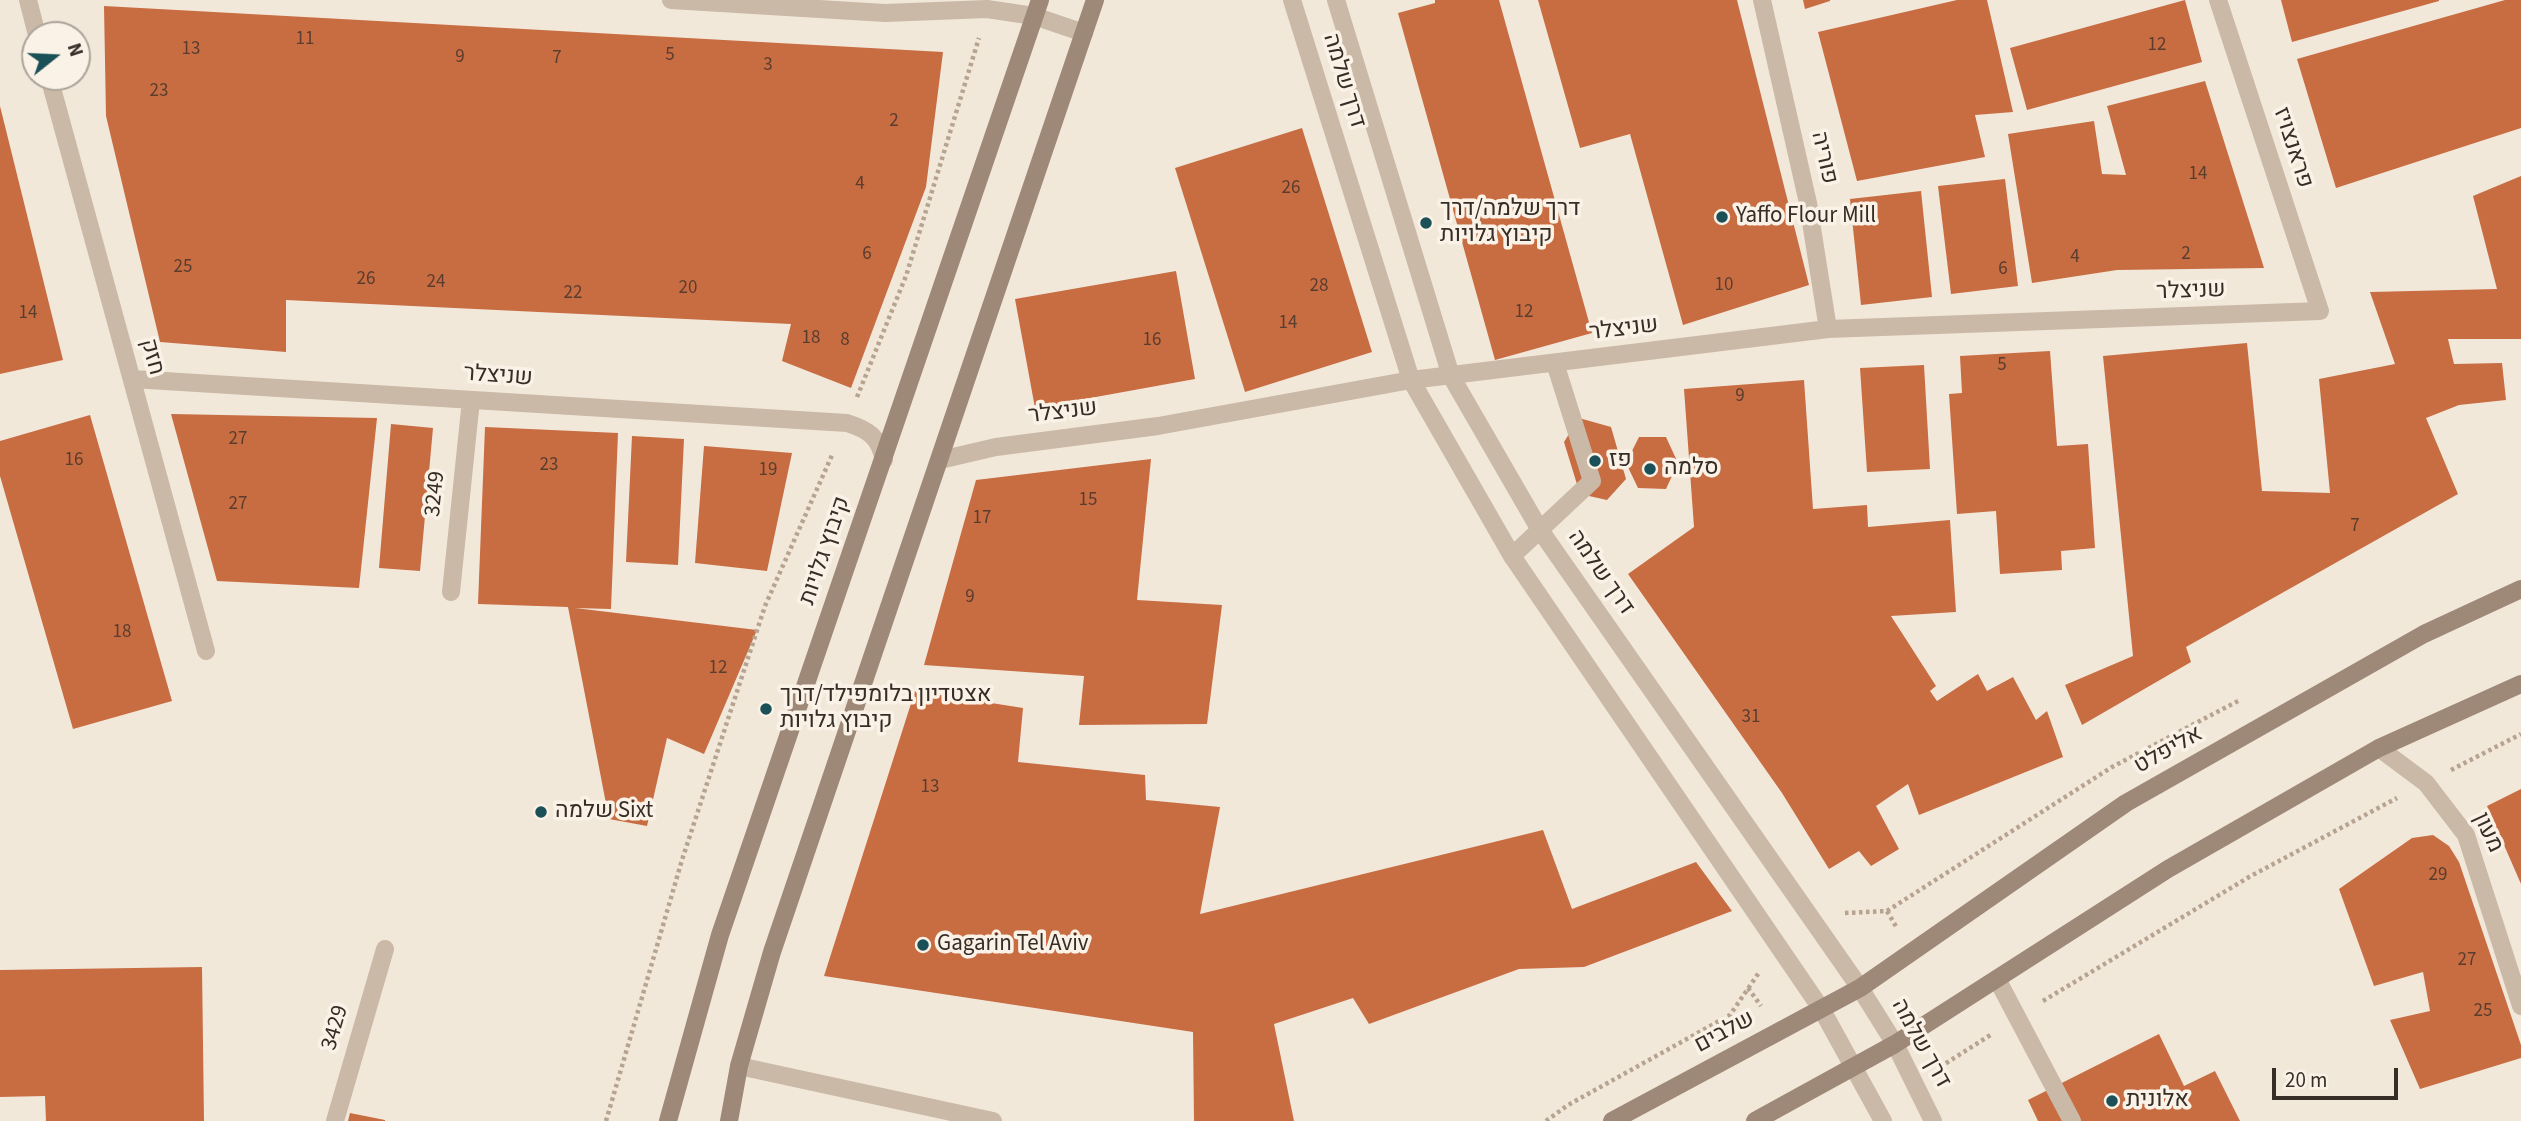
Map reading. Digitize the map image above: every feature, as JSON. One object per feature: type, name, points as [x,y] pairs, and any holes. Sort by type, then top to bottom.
[{"type":"main road","points":[[729,1121],[739,1066],[772,952],[1095,0]]},
{"type":"main road","name":"קיבוץ גלויות","points":[[668,1121],[720,935],[1037,8]]},
{"type":"main road","name":"אליפלט","points":[[1860,988],[2126,803],[2424,634],[2521,589]]},
{"type":"main road","points":[[1755,1121],[1895,1044],[2168,869],[2379,748],[2521,684]]},
{"type":"main road","name":"שלבים","points":[[1612,1121],[1860,988]]},
{"type":"street","points":[[28,0],[33,21]]},
{"type":"street","points":[[671,0],[885,13],[1037,8],[1084,33]]},
{"type":"street","name":"דרך שלמה","points":[[1292,0],[1411,380],[1512,556],[1822,1010],[1883,1121]]},
{"type":"street","name":"דרך שלמה","points":[[1336,0],[1451,376],[1540,530],[1860,988],[1895,1044],[1933,1121]]},
{"type":"street","name":"פוריה","points":[[1762,0],[1808,203],[1828,329]]},
{"type":"street","name":"פראנצויז","points":[[2218,0],[2319,312]]},
{"type":"street","name":"חזק","points":[[53,91],[206,651]]},
{"type":"street","name":"שניצלר","points":[[940,460],[996,447],[1158,426],[1411,380],[1828,329],[2319,312]]},
{"type":"street","points":[[1512,556],[1592,481],[1555,363]]},
{"type":"street","name":"שניצלר","points":[[132,379],[846,423],[872,434],[879,441],[884,460]]},
{"type":"street","name":"3249","points":[[451,592],[471,400]]},
{"type":"street","name":"מעון","points":[[2379,748],[2426,783],[2466,835],[2521,1006]]},
{"type":"street","name":"3429","points":[[335,1121],[385,949]]},
{"type":"street","points":[[1997,979],[2072,1121]]},
{"type":"street","points":[[739,1066],[993,1121]]},
{"type":"path","points":[[607,1121],[682,860],[765,606],[846,423],[906,276],[987,9]]},
{"type":"path","points":[[1819,928],[1841,914],[1887,911],[2112,767],[2245,696]]},
{"type":"path","points":[[1915,1083],[2017,1017],[2249,877],[2521,734]]},
{"type":"path","points":[[1546,1121],[1568,1105],[1730,1015],[1763,966],[1782,953]]},
{"type":"building","points":[[1435,0],[1499,0],[1592,333],[1495,360],[1398,13],[1435,3]]},
{"type":"building","name":"Yaffo Flour Mill","points":[[1538,0],[1737,0],[1809,285],[1683,325],[1630,134],[1580,148]]},
{"type":"building","points":[[1803,0],[1830,0],[1830,1],[1805,9]]},
{"type":"building","points":[[1957,0],[1987,0],[2013,112],[1975,115],[1985,157],[1857,181],[1818,32]]},
{"type":"building","points":[[2185,0],[2202,62],[2027,110],[2010,48]]},
{"type":"building","points":[[2281,0],[2439,0],[2439,1],[2292,42]]},
{"type":"building","points":[[2505,0],[2521,0],[2521,128],[2336,188],[2297,59]]},
{"type":"building","points":[[104,6],[943,52],[926,187],[851,388],[782,361],[791,324],[286,300],[286,352],[160,342],[106,116]]},
{"type":"building","points":[[2205,81],[2264,268],[2117,270],[2032,283],[2008,134],[2094,121],[2102,174],[2126,175],[2107,106]]},
{"type":"building","points":[[0,106],[63,360],[0,374]]},
{"type":"building","points":[[1302,128],[1372,352],[1245,392],[1175,168]]},
{"type":"building","points":[[2521,176],[2521,339],[2448,339],[2454,364],[2502,363],[2506,400],[2459,405],[2426,418],[2458,494],[2186,647],[2191,662],[2082,725],[2065,685],[2133,656],[2103,356],[2247,343],[2262,491],[2330,493],[2319,379],[2395,364],[2370,292],[2497,289],[2473,196]]},
{"type":"building","points":[[2005,179],[2018,286],[1951,294],[1938,186]]},
{"type":"building","points":[[1921,191],[1932,297],[1861,305],[1850,199]]},
{"type":"building","points":[[1176,271],[1195,379],[1035,408],[1015,299]]},
{"type":"building","points":[[2050,351],[2057,446],[2088,444],[2095,548],[2061,551],[2062,570],[2000,574],[1996,511],[1957,514],[1949,394],[1962,393],[1960,356]]},
{"type":"building","points":[[1924,365],[1930,469],[1867,472],[1860,368]]},
{"type":"building","points":[[1804,380],[1813,509],[1867,505],[1868,527],[1950,520],[1956,612],[1891,616],[1936,686],[1930,691],[1937,701],[1978,674],[1987,691],[2013,677],[2036,720],[2047,711],[2063,757],[1919,815],[1908,784],[1876,806],[1899,849],[1871,866],[1859,851],[1829,869],[1782,793],[1628,574],[1694,527],[1684,389]]},
{"type":"building","points":[[171,414],[377,418],[359,588],[217,581]]},
{"type":"building","points":[[90,415],[172,701],[73,729],[0,476],[0,441]]},
{"type":"building","name":"פז","points":[[1579,418],[1611,427],[1626,479],[1607,500],[1580,494],[1564,442]]},
{"type":"building","points":[[391,424],[433,428],[420,571],[379,568]]},
{"type":"building","points":[[485,427],[618,433],[611,609],[575,608],[757,630],[704,754],[667,738],[647,826],[609,819],[568,607],[478,604]]},
{"type":"building","points":[[632,436],[684,439],[678,565],[626,562]]},
{"type":"building","points":[[1639,437],[1666,437],[1678,463],[1666,489],[1638,488],[1626,463]]},
{"type":"building","points":[[704,446],[792,453],[767,571],[695,563]]},
{"type":"building","points":[[1151,459],[1137,600],[1222,605],[1207,724],[1079,725],[1084,676],[924,665],[976,480]]},
{"type":"building","points":[[915,691],[1023,708],[1018,762],[1145,775],[1146,800],[1220,807],[1200,914],[1543,830],[1572,909],[1696,862],[1732,911],[1584,967],[1519,969],[1369,1024],[1353,998],[1274,1024],[1294,1121],[1194,1121],[1193,1032],[824,976]]},
{"type":"building","points":[[2521,789],[2521,884],[2487,806]]},
{"type":"building","points":[[2433,835],[2449,846],[2459,862],[2521,1045],[2521,1058],[2420,1089],[2390,1020],[2430,1011],[2423,972],[2374,986],[2339,889],[2412,838]]},
{"type":"building","points":[[202,967],[204,1121],[46,1121],[45,1096],[0,1097],[0,970]]},
{"type":"building","points":[[2159,1034],[2184,1086],[2215,1071],[2240,1121],[2038,1121],[2028,1100]]},
{"type":"building","points":[[350,1113],[385,1120],[385,1121],[348,1121]]},
{"type":"place","name":"Yaffo Flour Mill","points":[[1722,217]]},
{"type":"place","name":"דרך שלמה/דרך קיבוץ גלויות","points":[[1426,223]]},
{"type":"place","name":"פז","points":[[1595,461]]},
{"type":"place","name":"סלמה","points":[[1650,469]]},
{"type":"place","name":"אצטדיון בלומפילד/דרך קיבוץ גלויות","points":[[766,709]]},
{"type":"place","name":"שלמה Sixt","points":[[541,812]]},
{"type":"place","name":"Gagarin Tel Aviv","points":[[923,945]]},
{"type":"place","name":"אלונית","points":[[2112,1101]]}]
